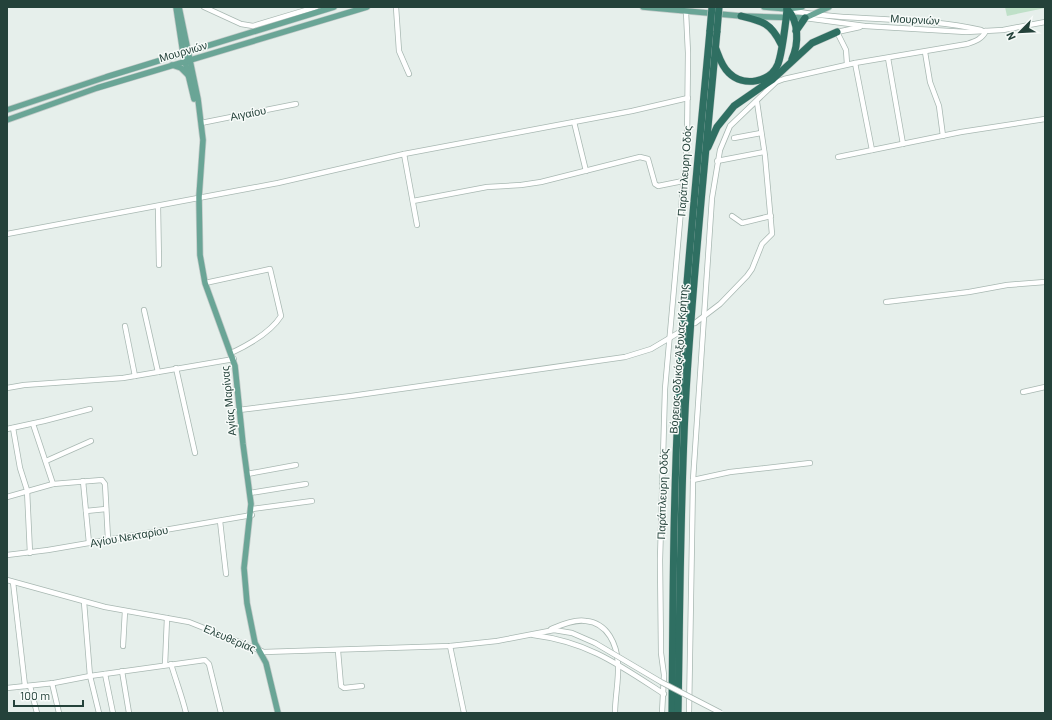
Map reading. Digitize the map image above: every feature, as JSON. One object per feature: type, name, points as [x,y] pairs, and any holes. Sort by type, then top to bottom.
[{"type":"highway","name":"Βόρειος Οδικός Άξονας Κρήτης","points":[[678,713],[682,489],[686,402],[693,283],[715,47],[712,7]]},
{"type":"highway","name":"Βόρειος Οδικός Άξονας Κρήτης","points":[[672,713],[675,482],[679,393],[687,282],[713,30],[719,7]]},
{"type":"highway","points":[[787,9],[796,31],[795,50],[790,63]]},
{"type":"highway","points":[[741,16],[767,24],[775,33],[781,45]]},
{"type":"highway","points":[[715,47],[728,73],[742,81],[752,82],[762,79],[772,72],[778,65],[781,45],[790,17]]},
{"type":"highway","points":[[796,31],[805,18]]},
{"type":"highway","points":[[705,153],[717,128],[730,110],[773,79],[812,42],[837,32]]},
{"type":"main road","name":"Αγίας Μαρίνας","points":[[176,7],[198,106],[203,140],[203,162],[199,197],[199,246],[205,283],[234,359],[252,509],[244,577],[252,630],[257,649],[266,663],[278,713]]},
{"type":"main road","name":"Αγίας Μαρίνας","points":[[179,7],[183,40]]},
{"type":"main road","name":"Μουρνιών","points":[[7,110],[185,52],[200,49],[334,7]]},
{"type":"main road","name":"Μουρνιών","points":[[7,120],[64,99],[172,65],[367,7]]},
{"type":"main road","name":"Μουρνιών","points":[[643,7],[741,16],[805,18]]},
{"type":"main road","points":[[764,7],[787,9],[802,7]]},
{"type":"main road","points":[[805,18],[829,7]]},
{"type":"main road","points":[[170,57],[178,50],[183,40],[191,46],[200,49]]},
{"type":"main road","points":[[172,65],[181,68],[191,75],[194,65],[204,56]]},
{"type":"street","points":[[204,7],[241,24],[253,26],[316,7]]},
{"type":"street","points":[[396,7],[399,51],[409,74]]},
{"type":"street","name":"Μουρνιών","points":[[787,9],[811,14],[966,26],[986,31]]},
{"type":"street","name":"Παράπλευρη Οδός","points":[[662,713],[664,675],[661,652],[660,560],[665,389],[683,181],[688,98],[686,12]]},
{"type":"street","name":"Μουρνιών","points":[[805,18],[865,26],[966,32],[986,31]]},
{"type":"street","points":[[689,713],[693,480],[708,237],[718,161],[723,139],[730,126],[744,111],[757,102],[776,82],[784,79],[847,64],[925,52],[972,42],[983,36],[986,31],[1003,30],[1045,22]]},
{"type":"street","points":[[847,64],[846,50],[837,32],[865,26]]},
{"type":"street","points":[[925,52],[930,82],[939,106],[943,136]]},
{"type":"street","points":[[888,58],[903,144]]},
{"type":"street","points":[[855,63],[872,150]]},
{"type":"street","points":[[7,234],[278,183],[404,154],[574,122],[688,98]]},
{"type":"street","points":[[695,323],[720,304],[752,269],[760,247],[772,236],[764,152],[757,102]]},
{"type":"street","name":"Αιγαίου","points":[[201,122],[296,104]]},
{"type":"street","points":[[838,157],[943,136],[1045,119]]},
{"type":"street","points":[[574,122],[586,171]]},
{"type":"street","points":[[734,138],[761,133]]},
{"type":"street","points":[[718,161],[764,152]]},
{"type":"street","points":[[404,154],[417,225]]},
{"type":"street","points":[[413,201],[488,187],[531,184],[586,171],[633,157],[645,157],[650,162],[656,184],[658,186],[683,181]]},
{"type":"street","points":[[158,206],[159,265]]},
{"type":"street","points":[[732,216],[742,223],[771,216]]},
{"type":"street","points":[[205,283],[270,269],[281,316],[266,331],[246,346],[231,353]]},
{"type":"street","points":[[886,302],[969,292],[1007,285],[1045,282]]},
{"type":"street","points":[[144,310],[158,372]]},
{"type":"street","points":[[125,326],[135,376]]},
{"type":"street","points":[[239,410],[351,396],[625,357],[651,349],[678,333]]},
{"type":"street","points":[[7,388],[24,385],[84,382],[135,376],[234,359]]},
{"type":"street","points":[[176,368],[195,453]]},
{"type":"street","points":[[1023,392],[1045,387]]},
{"type":"street","points":[[7,429],[90,409]]},
{"type":"street","points":[[32,424],[53,484]]},
{"type":"street","points":[[13,428],[20,468],[27,490],[30,553]]},
{"type":"street","points":[[46,461],[91,441]]},
{"type":"street","points":[[693,480],[730,472],[810,463]]},
{"type":"street","points":[[247,474],[296,464]]},
{"type":"street","points":[[7,497],[27,490],[53,484],[100,480],[104,482],[108,539]]},
{"type":"street","points":[[84,481],[89,543]]},
{"type":"street","points":[[250,493],[306,484]]},
{"type":"street","points":[[252,509],[312,501]]},
{"type":"street","points":[[86,511],[106,509]]},
{"type":"street","name":"Αγίου Νεκταρίου","points":[[7,554],[30,553],[252,516]]},
{"type":"street","points":[[220,521],[226,574]]},
{"type":"street","name":"Ελευθερίας","points":[[7,580],[84,602],[194,623],[266,652],[338,651],[450,646],[497,641],[545,631]]},
{"type":"street","points":[[13,582],[28,686],[37,713]]},
{"type":"street","points":[[84,602],[90,676],[99,713]]},
{"type":"street","points":[[123,646],[125,611]]},
{"type":"street","points":[[165,665],[167,618]]},
{"type":"street","points":[[545,631],[581,621],[592,622],[608,633],[614,646],[618,664],[615,713]]},
{"type":"street","points":[[545,631],[572,633],[595,643],[667,685],[721,713]]},
{"type":"street","points":[[528,634],[570,642],[590,649],[618,664],[664,694]]},
{"type":"street","points":[[450,646],[464,713]]},
{"type":"street","points":[[338,651],[341,686],[344,688],[362,686]]},
{"type":"street","points":[[7,688],[52,683],[201,660],[206,661],[209,664],[221,713]]},
{"type":"street","points":[[171,664],[178,688],[182,695],[186,713]]},
{"type":"street","points":[[122,671],[129,713]]},
{"type":"street","points":[[105,674],[112,713]]},
{"type":"street","points":[[52,683],[59,713]]},
{"type":"green space","points":[[1005,7],[1045,7],[1045,8],[1007,16]]}]
